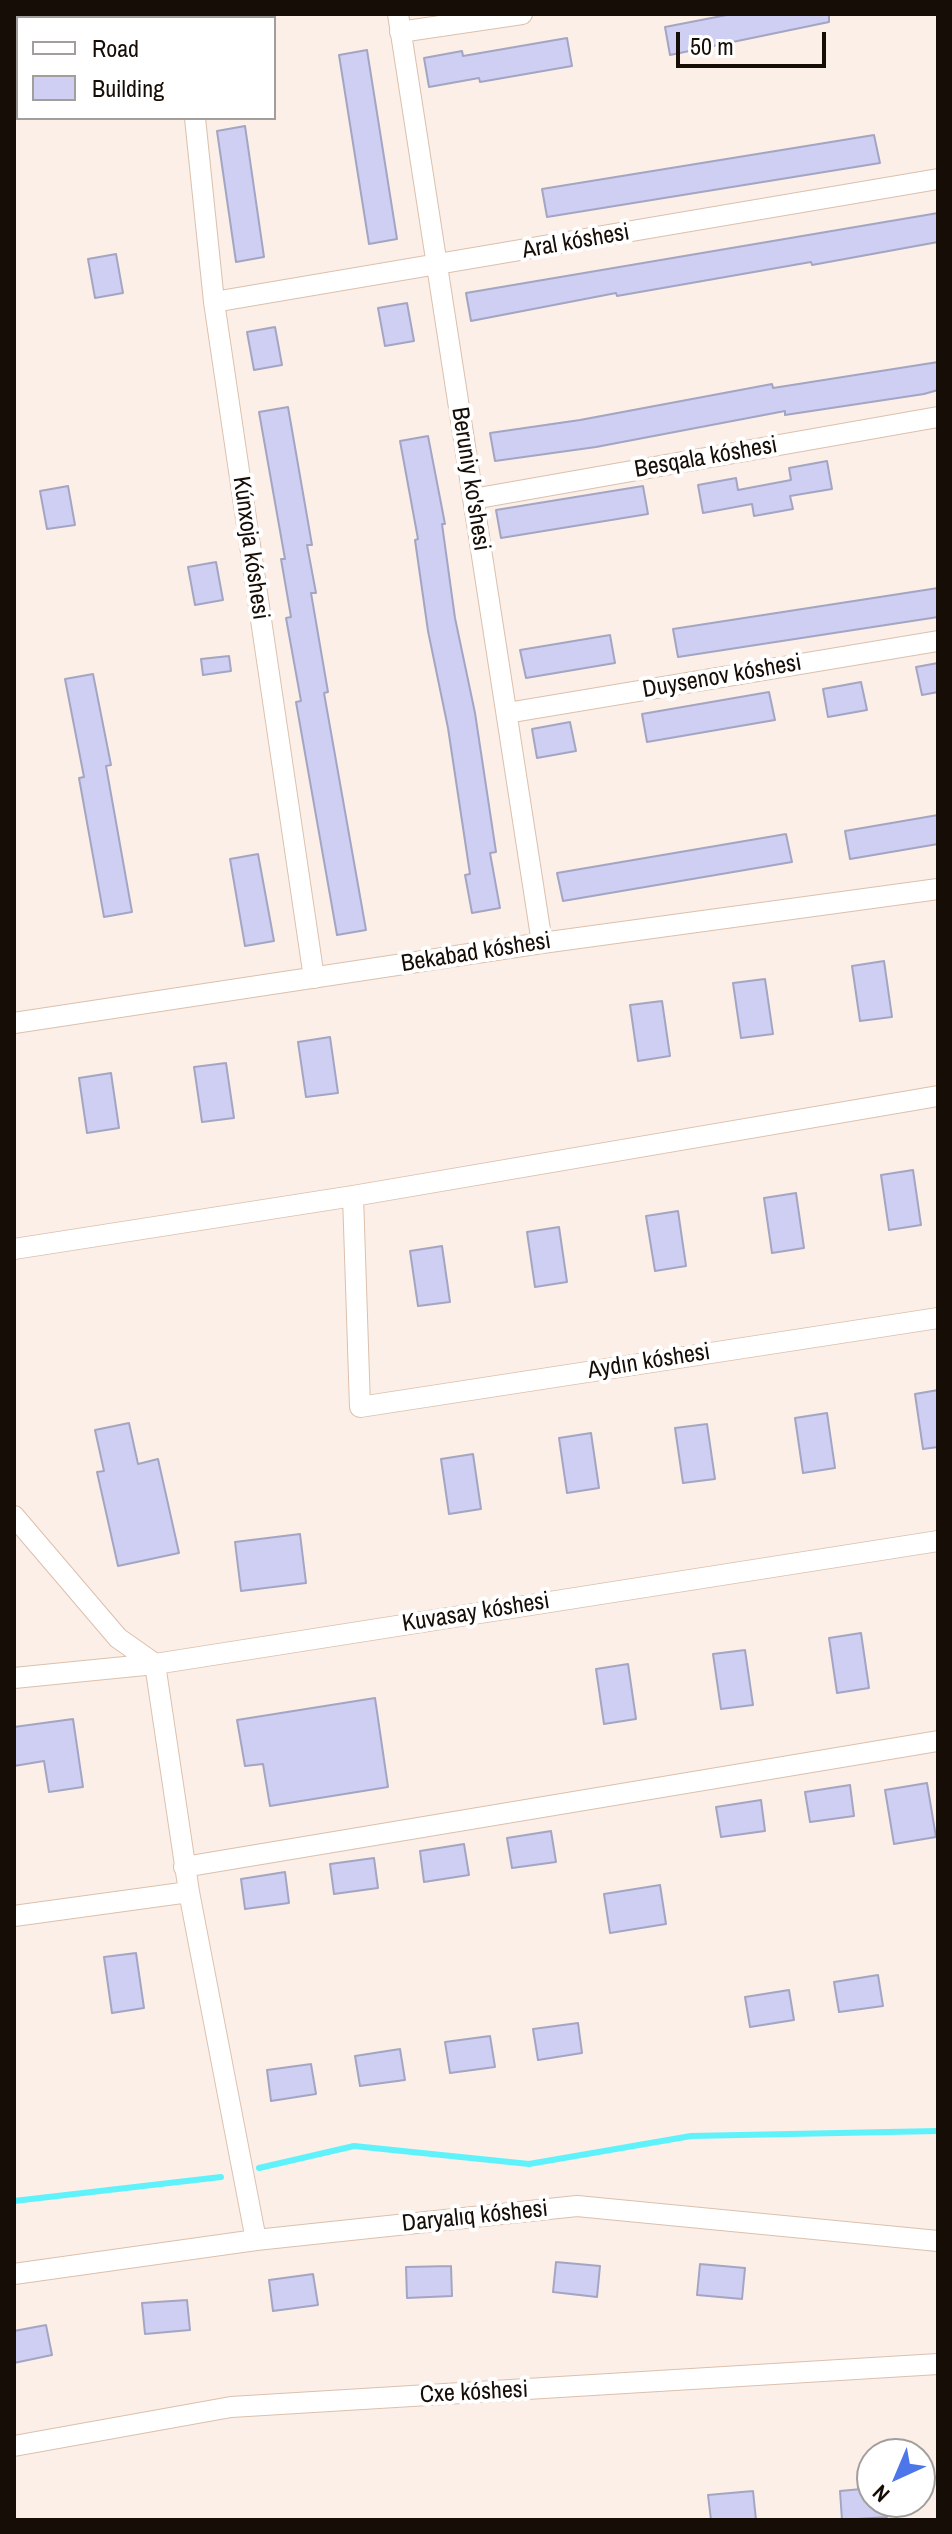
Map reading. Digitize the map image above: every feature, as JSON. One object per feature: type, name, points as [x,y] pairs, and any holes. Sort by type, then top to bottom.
[{"type":"street","points":[[399,23],[522,14]]},
{"type":"street","name":"Beruniy ko'shesi","points":[[399,23],[542,943]]},
{"type":"street","name":"Kúnxoja kóshesi","points":[[195,120],[214,302],[314,978]]},
{"type":"street","name":"Aral kóshesi","points":[[214,302],[938,179]]},
{"type":"street","name":"Besqala kóshesi","points":[[473,499],[938,417]]},
{"type":"street","name":"Duysenov kóshesi","points":[[507,713],[938,641]]},
{"type":"street","name":"Bekabad kóshesi","points":[[14,1023],[542,943],[937,893]]},
{"type":"street","points":[[14,1249],[353,1196],[938,1096]]},
{"type":"street","name":"Aydın kóshesi","points":[[353,1196],[360,1407],[938,1318]]},
{"type":"street","points":[[14,1516],[118,1638],[155,1664],[184,1867],[256,2240]]},
{"type":"street","name":"Kuvasay kóshesi","points":[[14,1678],[155,1664],[938,1541]]},
{"type":"street","points":[[184,1867],[938,1741]]},
{"type":"street","points":[[14,1916],[189,1892]]},
{"type":"street","name":"Daryalıq kóshesi","points":[[14,2274],[256,2240],[577,2206],[938,2241]]},
{"type":"street","name":"Cxe kóshesi","points":[[14,2446],[231,2407],[938,2364]]},
{"type":"building","points":[[732,14],[829,14],[829,22],[670,55],[665,27]]},
{"type":"building","points":[[567,38],[572,66],[480,82],[479,78],[429,87],[424,58],[462,51],[463,56]]},
{"type":"building","points":[[367,50],[397,239],[369,244],[339,55]]},
{"type":"building","points":[[245,126],[264,257],[236,262],[217,131]]},
{"type":"building","points":[[874,135],[880,163],[547,217],[542,189]]},
{"type":"building","points":[[938,213],[938,242],[617,296],[616,293],[471,321],[466,293]]},
{"type":"building","points":[[116,254],[123,293],[95,298],[88,259]]},
{"type":"building","points":[[407,303],[414,341],[385,346],[378,308]]},
{"type":"building","points":[[275,327],[282,365],[254,370],[247,332]]},
{"type":"building","points":[[938,362],[938,390],[924,394],[785,415],[785,411],[596,447],[495,461],[490,433],[580,420],[772,384],[773,388]]},
{"type":"building","points":[[288,407],[312,545],[307,545],[316,593],[311,593],[328,692],[324,693],[366,930],[337,935],[296,702],[301,701],[286,618],[291,617],[281,559],[285,559],[259,412]]},
{"type":"building","points":[[428,436],[445,524],[442,524],[455,618],[475,713],[496,852],[490,853],[500,908],[472,913],[465,875],[470,874],[448,728],[428,631],[415,540],[418,539],[400,441]]},
{"type":"building","points":[[827,461],[832,489],[790,496],[793,509],[754,516],[752,504],[703,513],[698,485],[736,478],[738,490],[791,480],[789,468]]},
{"type":"building","points":[[68,486],[75,525],[47,529],[40,491]]},
{"type":"building","points":[[643,486],[648,514],[501,538],[496,510]]},
{"type":"building","points":[[216,562],[223,600],[195,605],[188,567]]},
{"type":"building","points":[[938,588],[938,617],[678,657],[673,629]]},
{"type":"building","points":[[610,635],[615,663],[526,678],[520,650]]},
{"type":"building","points":[[229,656],[231,671],[203,675],[201,659]]},
{"type":"building","points":[[938,663],[938,692],[922,695],[916,667]]},
{"type":"building","points":[[93,674],[111,765],[106,766],[132,912],[104,917],[79,778],[84,777],[65,679]]},
{"type":"building","points":[[861,682],[867,710],[828,717],[823,689]]},
{"type":"building","points":[[769,692],[775,720],[647,742],[642,714]]},
{"type":"building","points":[[570,722],[576,751],[537,758],[532,729]]},
{"type":"building","points":[[938,815],[938,844],[850,859],[845,831]]},
{"type":"building","points":[[786,834],[792,862],[563,901],[557,873]]},
{"type":"building","points":[[258,854],[274,941],[245,946],[230,859]]},
{"type":"building","points":[[884,961],[892,1017],[860,1021],[852,966]]},
{"type":"building","points":[[765,979],[773,1034],[741,1038],[733,983]]},
{"type":"building","points":[[662,1001],[670,1056],[638,1061],[630,1005]]},
{"type":"building","points":[[330,1037],[338,1093],[306,1097],[298,1042]]},
{"type":"building","points":[[226,1063],[234,1118],[202,1122],[194,1067]]},
{"type":"building","points":[[111,1073],[119,1128],[87,1133],[79,1078]]},
{"type":"building","points":[[913,1170],[921,1225],[889,1230],[881,1175]]},
{"type":"building","points":[[796,1193],[804,1248],[772,1253],[764,1198]]},
{"type":"building","points":[[678,1211],[686,1266],[655,1271],[646,1216]]},
{"type":"building","points":[[559,1227],[567,1282],[535,1287],[527,1232]]},
{"type":"building","points":[[442,1246],[450,1302],[418,1306],[410,1251]]},
{"type":"building","points":[[938,1390],[938,1447],[923,1449],[915,1394]]},
{"type":"building","points":[[827,1413],[835,1468],[803,1473],[795,1418]]},
{"type":"building","points":[[129,1423],[138,1464],[158,1459],[179,1553],[118,1566],[97,1472],[104,1471],[95,1430]]},
{"type":"building","points":[[707,1424],[715,1479],[683,1483],[675,1428]]},
{"type":"building","points":[[591,1433],[599,1488],[567,1493],[559,1438]]},
{"type":"building","points":[[473,1454],[481,1509],[449,1514],[441,1459]]},
{"type":"building","points":[[300,1534],[306,1583],[241,1591],[235,1542]]},
{"type":"building","points":[[861,1633],[869,1688],[837,1693],[829,1638]]},
{"type":"building","points":[[745,1650],[753,1705],[721,1709],[713,1654]]},
{"type":"building","points":[[628,1664],[636,1719],[604,1724],[596,1669]]},
{"type":"building","points":[[375,1698],[388,1787],[270,1806],[263,1764],[245,1766],[237,1720]]},
{"type":"building","points":[[73,1719],[83,1787],[49,1792],[44,1761],[14,1766],[14,1727]]},
{"type":"building","points":[[927,1783],[936,1837],[894,1844],[885,1790]]},
{"type":"building","points":[[850,1785],[854,1816],[810,1822],[805,1792]]},
{"type":"building","points":[[761,1800],[765,1831],[721,1837],[716,1807]]},
{"type":"building","points":[[551,1831],[556,1862],[512,1868],[507,1838]]},
{"type":"building","points":[[464,1844],[469,1875],[424,1882],[420,1851]]},
{"type":"building","points":[[374,1858],[378,1888],[334,1894],[330,1864]]},
{"type":"building","points":[[285,1872],[289,1903],[245,1909],[241,1879]]},
{"type":"building","points":[[660,1885],[666,1924],[610,1933],[604,1894]]},
{"type":"building","points":[[136,1953],[144,2008],[112,2013],[104,1957]]},
{"type":"building","points":[[878,1975],[883,2006],[839,2012],[834,1982]]},
{"type":"building","points":[[789,1990],[794,2020],[750,2027],[745,1997]]},
{"type":"building","points":[[578,2023],[582,2053],[538,2060],[533,2029]]},
{"type":"building","points":[[490,2036],[495,2067],[450,2073],[445,2042]]},
{"type":"building","points":[[400,2049],[405,2080],[360,2086],[355,2056]]},
{"type":"building","points":[[311,2064],[316,2094],[271,2101],[267,2070]]},
{"type":"building","points":[[556,2262],[600,2266],[597,2297],[553,2292]]},
{"type":"building","points":[[700,2264],[745,2268],[742,2299],[697,2295]]},
{"type":"building","points":[[451,2266],[452,2296],[407,2298],[406,2267]]},
{"type":"building","points":[[313,2274],[318,2305],[273,2311],[269,2280]]},
{"type":"building","points":[[187,2300],[190,2330],[145,2334],[142,2303]]},
{"type":"building","points":[[46,2325],[52,2355],[14,2363],[14,2331]]},
{"type":"building","points":[[856,2490],[856,2518],[872,2518],[842,2520],[840,2491]]},
{"type":"building","points":[[753,2491],[756,2520],[711,2520],[708,2495]]},
{"type":"waterway","points":[[259,2168],[354,2146],[529,2164],[691,2136],[938,2131]]},
{"type":"waterway","points":[[14,2201],[221,2177]]}]
